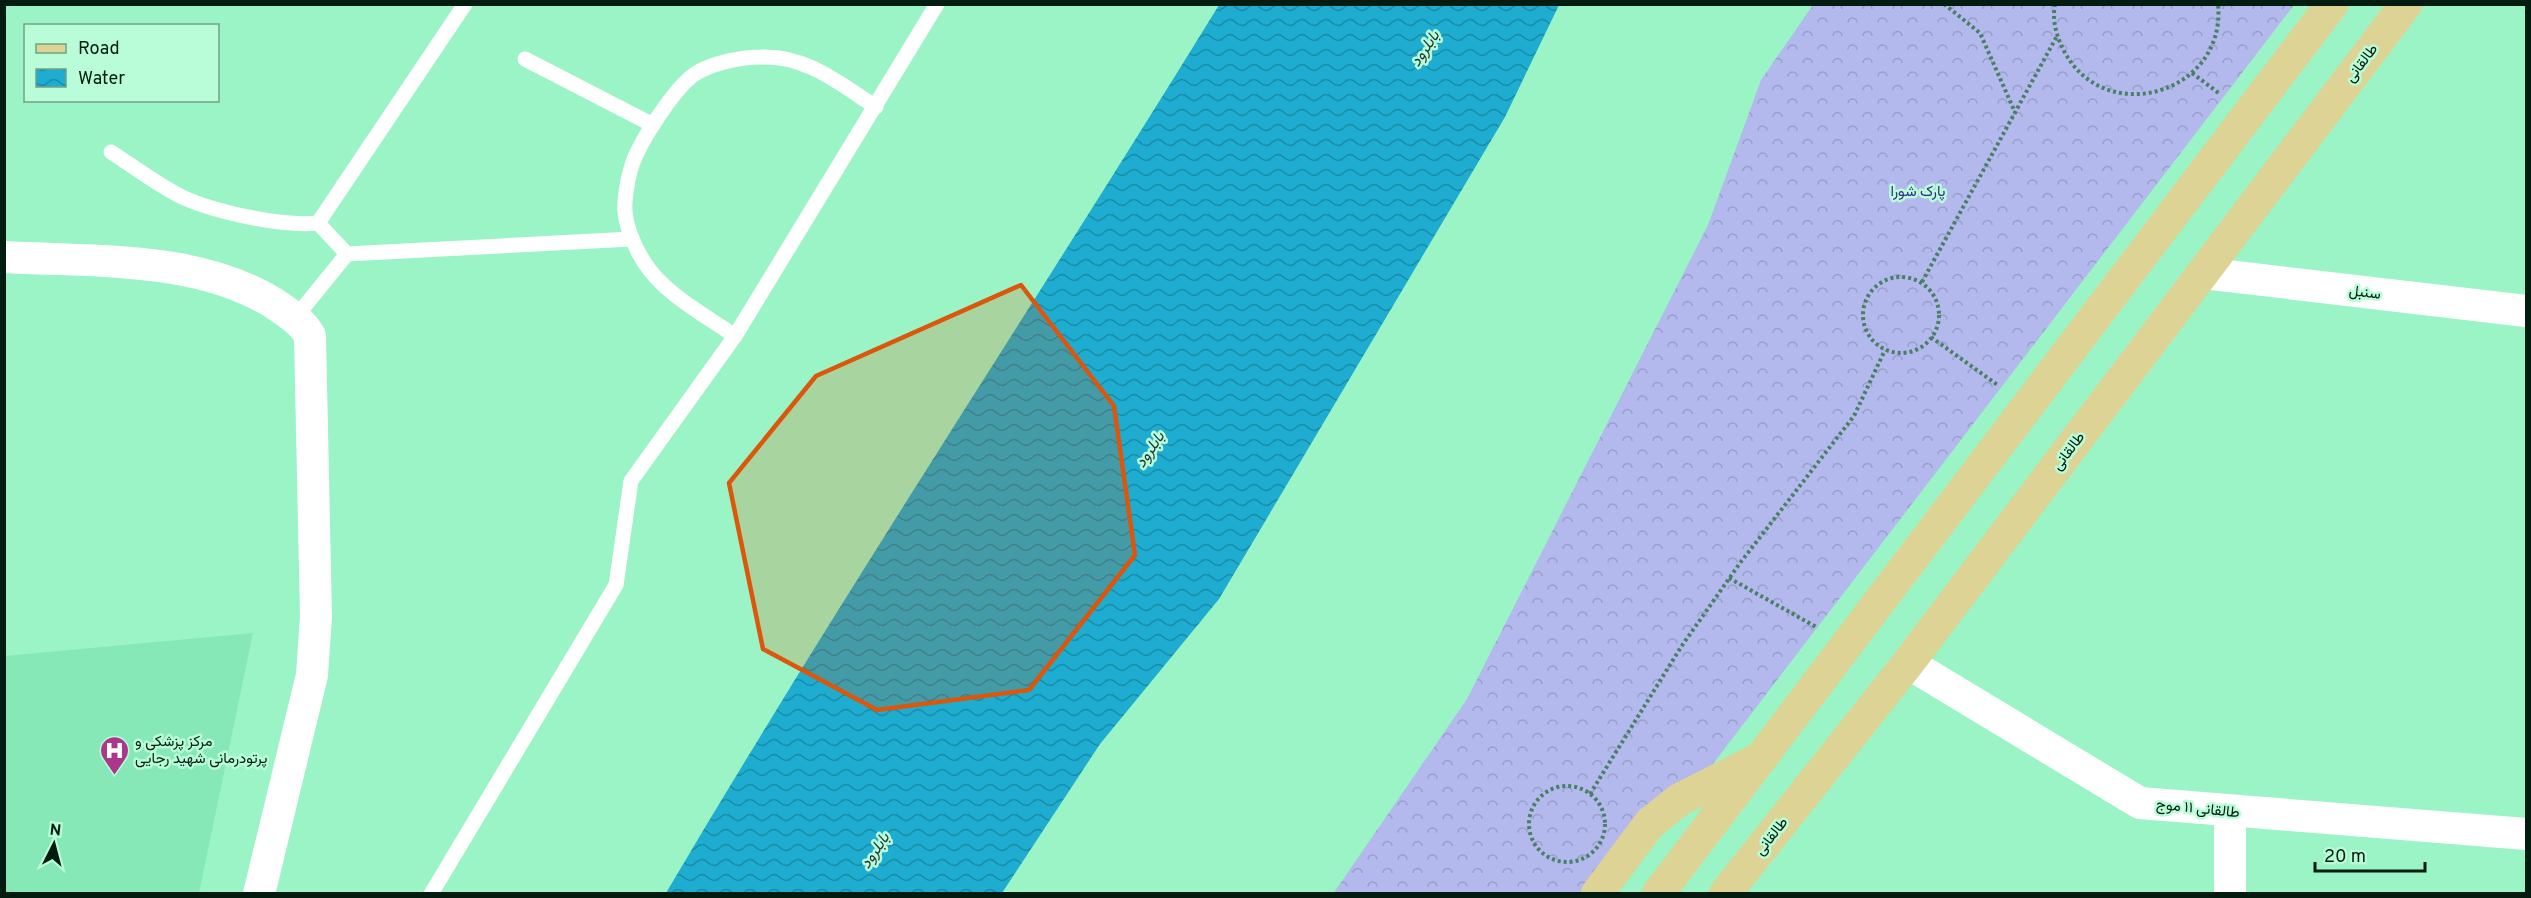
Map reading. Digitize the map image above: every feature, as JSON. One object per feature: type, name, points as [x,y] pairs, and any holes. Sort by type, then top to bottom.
[{"type":"main road","points":[[1658,894],[2332,4]]},
{"type":"main road","name":"طالقانی","points":[[1725,894],[1908,663],[2406,4]]},
{"type":"main road","points":[[1598,892],[1650,823],[1679,800],[1762,757]]},
{"type":"street","points":[[4,256],[178,267],[212,275],[262,295],[305,326],[312,352],[316,617],[314,655],[312,675],[259,894]]},
{"type":"street","name":"سنبل","points":[[2203,273],[2526,311]]},
{"type":"street","name":"طالقانی ۱۱ موج","points":[[1908,663],[2140,803],[2526,834]]},
{"type":"street","points":[[2230,812],[2230,894]]},
{"type":"lane","points":[[318,223],[465,4]]},
{"type":"lane","points":[[430,894],[616,585],[631,481],[735,336],[937,4]]},
{"type":"lane","points":[[735,336],[665,285],[644,263],[632,239],[624,204],[633,162],[653,125],[673,97],[698,71],[729,62],[762,57],[790,60],[816,68],[876,107]]},
{"type":"lane","points":[[525,59],[653,125]]},
{"type":"lane","points":[[111,152],[183,197],[239,214],[299,225],[318,223]]},
{"type":"lane","points":[[318,223],[347,254]]},
{"type":"lane","points":[[295,318],[347,254],[632,239]]},
{"type":"path","points":[[1944,4],[1980,33],[2014,111]]},
{"type":"path","points":[[2055,4],[2057,36],[2068,59],[2086,78],[2108,90],[2134,96],[2159,92],[2182,81],[2202,64],[2214,41],[2219,16],[2218,4]]},
{"type":"path","points":[[1922,282],[2057,36]]},
{"type":"path","points":[[1895,277],[1909,277],[1922,282],[1932,291],[1938,304],[1940,317],[1936,330],[1928,342],[1915,351],[1900,353],[1885,350],[1872,340],[1864,325],[1863,309],[1869,294],[1880,282],[1895,277]]},
{"type":"path","points":[[1590,794],[1681,647],[1729,578],[1854,416],[1885,350]]},
{"type":"path","points":[[1729,578],[1847,644]]},
{"type":"path","points":[[1561,786],[1575,787],[1590,794],[1598,801],[1604,814],[1605,827],[1602,840],[1593,853],[1581,861],[1566,863],[1551,859],[1538,849],[1530,835],[1529,819],[1534,804],[1546,792],[1561,786]]},
{"type":"highlighted area","points":[[1021,285],[1114,406],[1135,555],[1029,690],[877,710],[763,649],[729,483],[816,376]]},
{"type":"shaded area","name":"مرکز پزشکی و پرتودرمانی شهید رجایی","points":[[253,633],[199,893],[5,893],[5,656]]},
{"type":"green space","name":"پارک شورا","points":[[1813,5],[2294,5],[1614,893],[1333,894],[1467,699],[1708,225],[1761,80]]},
{"type":"water","name":"بابلرود","points":[[1219,5],[1559,5],[1505,117],[1219,599],[1100,744],[1002,893],[666,893],[801,669]]},
{"type":"place","name":"مرکز پزشکی و پرتودرمانی شهید رجایی","points":[[114,776]]}]
